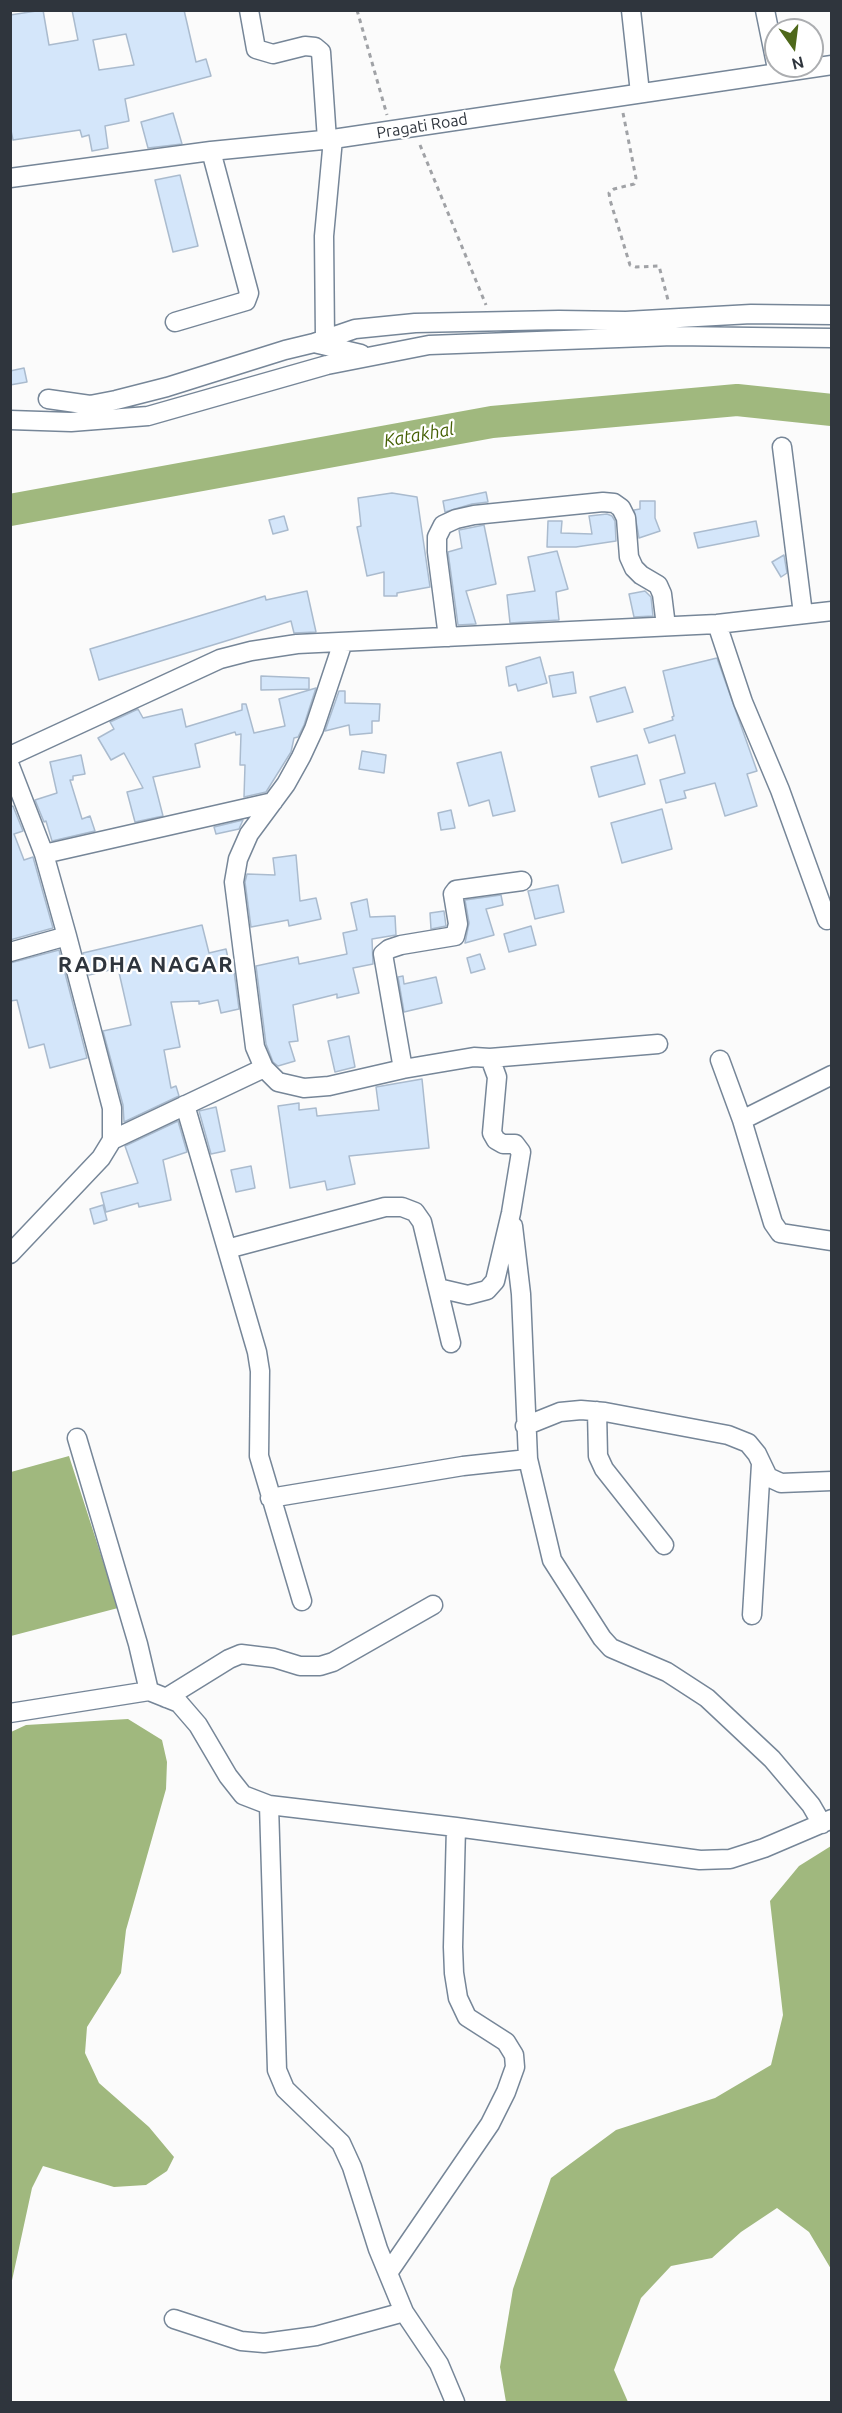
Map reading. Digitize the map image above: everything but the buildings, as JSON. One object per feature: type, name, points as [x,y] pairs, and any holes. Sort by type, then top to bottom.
[{"type":"street","points":[[249,10],[256,49],[273,54],[306,46],[315,47],[321,52],[330,140],[320,341]]},
{"type":"street","points":[[631,10],[640,93]]},
{"type":"street","name":"Pragati Road","points":[[10,178],[211,151],[330,140],[640,93],[764,69]]},
{"type":"street","points":[[175,322],[246,301],[249,293],[211,151]]},
{"type":"street","points":[[48,399],[90,405],[124,399],[355,329],[386,324],[626,321],[751,314],[831,315]]},
{"type":"street","points":[[10,420],[71,422],[148,416],[327,365],[429,345],[673,336],[831,338]]},
{"type":"street","points":[[320,341],[369,356]]},
{"type":"street","points":[[782,447],[802,614]]},
{"type":"street","points":[[448,637],[437,552],[437,537],[443,525],[456,519],[474,516],[603,502],[614,503],[621,508],[626,518],[629,557],[634,568],[641,575],[658,585],[662,594],[666,626]]},
{"type":"street","points":[[10,756],[220,659],[251,651],[297,644],[717,624],[831,611]]},
{"type":"street","points":[[717,624],[743,702],[780,790],[827,920]]},
{"type":"street","points":[[343,642],[314,729],[301,757],[273,802],[249,834],[238,859],[234,882],[255,1047],[264,1068],[278,1082],[304,1088],[329,1086],[403,1069],[474,1057],[490,1058],[658,1044]]},
{"type":"street","points":[[10,765],[44,854],[112,1108],[112,1140],[101,1158],[10,1254]]},
{"type":"street","points":[[44,854],[273,802]]},
{"type":"street","points":[[403,1069],[383,954],[401,945],[455,936],[458,924],[453,894],[456,890],[522,881]]},
{"type":"street","points":[[10,952],[67,936]]},
{"type":"street","points":[[438,1288],[468,1295],[487,1290],[495,1281],[511,1213],[521,1152],[515,1144],[503,1144],[496,1140],[492,1133],[497,1077],[490,1058]]},
{"type":"street","points":[[720,1060],[742,1120],[773,1223],[780,1233],[831,1241]]},
{"type":"street","points":[[112,1140],[264,1068]]},
{"type":"street","points":[[742,1120],[831,1080]]},
{"type":"street","points":[[186,1105],[256,1352],[260,1371],[259,1456],[302,1601]]},
{"type":"street","points":[[227,1249],[359,1212],[385,1207],[402,1207],[415,1212],[422,1222],[451,1343]]},
{"type":"street","points":[[77,1438],[138,1644],[157,1695],[179,1703],[198,1725],[228,1776],[243,1796],[269,1805],[456,1827],[700,1860],[730,1859],[764,1848],[827,1821],[772,1759],[707,1698],[667,1672],[611,1648],[602,1638],[552,1560],[528,1459],[521,1294],[511,1213]]},
{"type":"street","points":[[525,1426],[560,1412],[597,1411],[728,1435],[748,1443],[757,1454],[768,1477],[781,1483],[831,1481]]},
{"type":"street","points":[[597,1411],[598,1456],[604,1469],[664,1545]]},
{"type":"street","points":[[270,1498],[463,1466],[528,1459]]},
{"type":"street","points":[[752,1615],[761,1462]]},
{"type":"street","points":[[10,1713],[157,1695],[241,1654],[274,1658],[300,1666],[320,1666],[333,1662],[433,1605]]},
{"type":"street","points":[[269,1805],[274,2042],[277,2070],[285,2089],[291,2096],[342,2143],[404,2312],[439,2364],[455,2403]]},
{"type":"street","points":[[388,2273],[490,2124],[515,2067],[514,2055],[506,2042],[467,2017],[458,1998],[453,1947],[456,1827]]},
{"type":"street","points":[[174,2319],[242,2341],[264,2343],[316,2336],[404,2312]]},
{"type":"path","points":[[357,10],[392,131]]},
{"type":"path","points":[[620,96],[636,177],[634,184],[614,189],[609,194],[610,200],[630,265],[659,266],[673,318]]},
{"type":"path","points":[[413,126],[429,171],[493,321]]},
{"type":"shaded area","points":[[69,1456],[118,1608],[11,1636],[11,1472]]},
{"type":"shaded area","points":[[128,1719],[162,1740],[167,1762],[166,1789],[126,1930],[121,1973],[87,2027],[85,2053],[99,2083],[149,2127],[174,2157],[167,2171],[146,2185],[114,2187],[43,2166],[32,2188],[11,2285],[11,1732],[26,1725]]},
{"type":"shaded area","points":[[831,1846],[831,2269],[809,2232],[777,2208],[741,2232],[712,2258],[671,2266],[641,2298],[614,2370],[628,2402],[506,2402],[500,2367],[513,2289],[551,2178],[616,2130],[715,2098],[771,2065],[783,2015],[770,1901],[799,1866]]},
{"type":"waterway","name":"Katakhal","points":[[10,510],[492,422],[737,400],[832,410]]},
{"type":"district","name":"RADHA NAGAR","points":[[146,965]]}]
